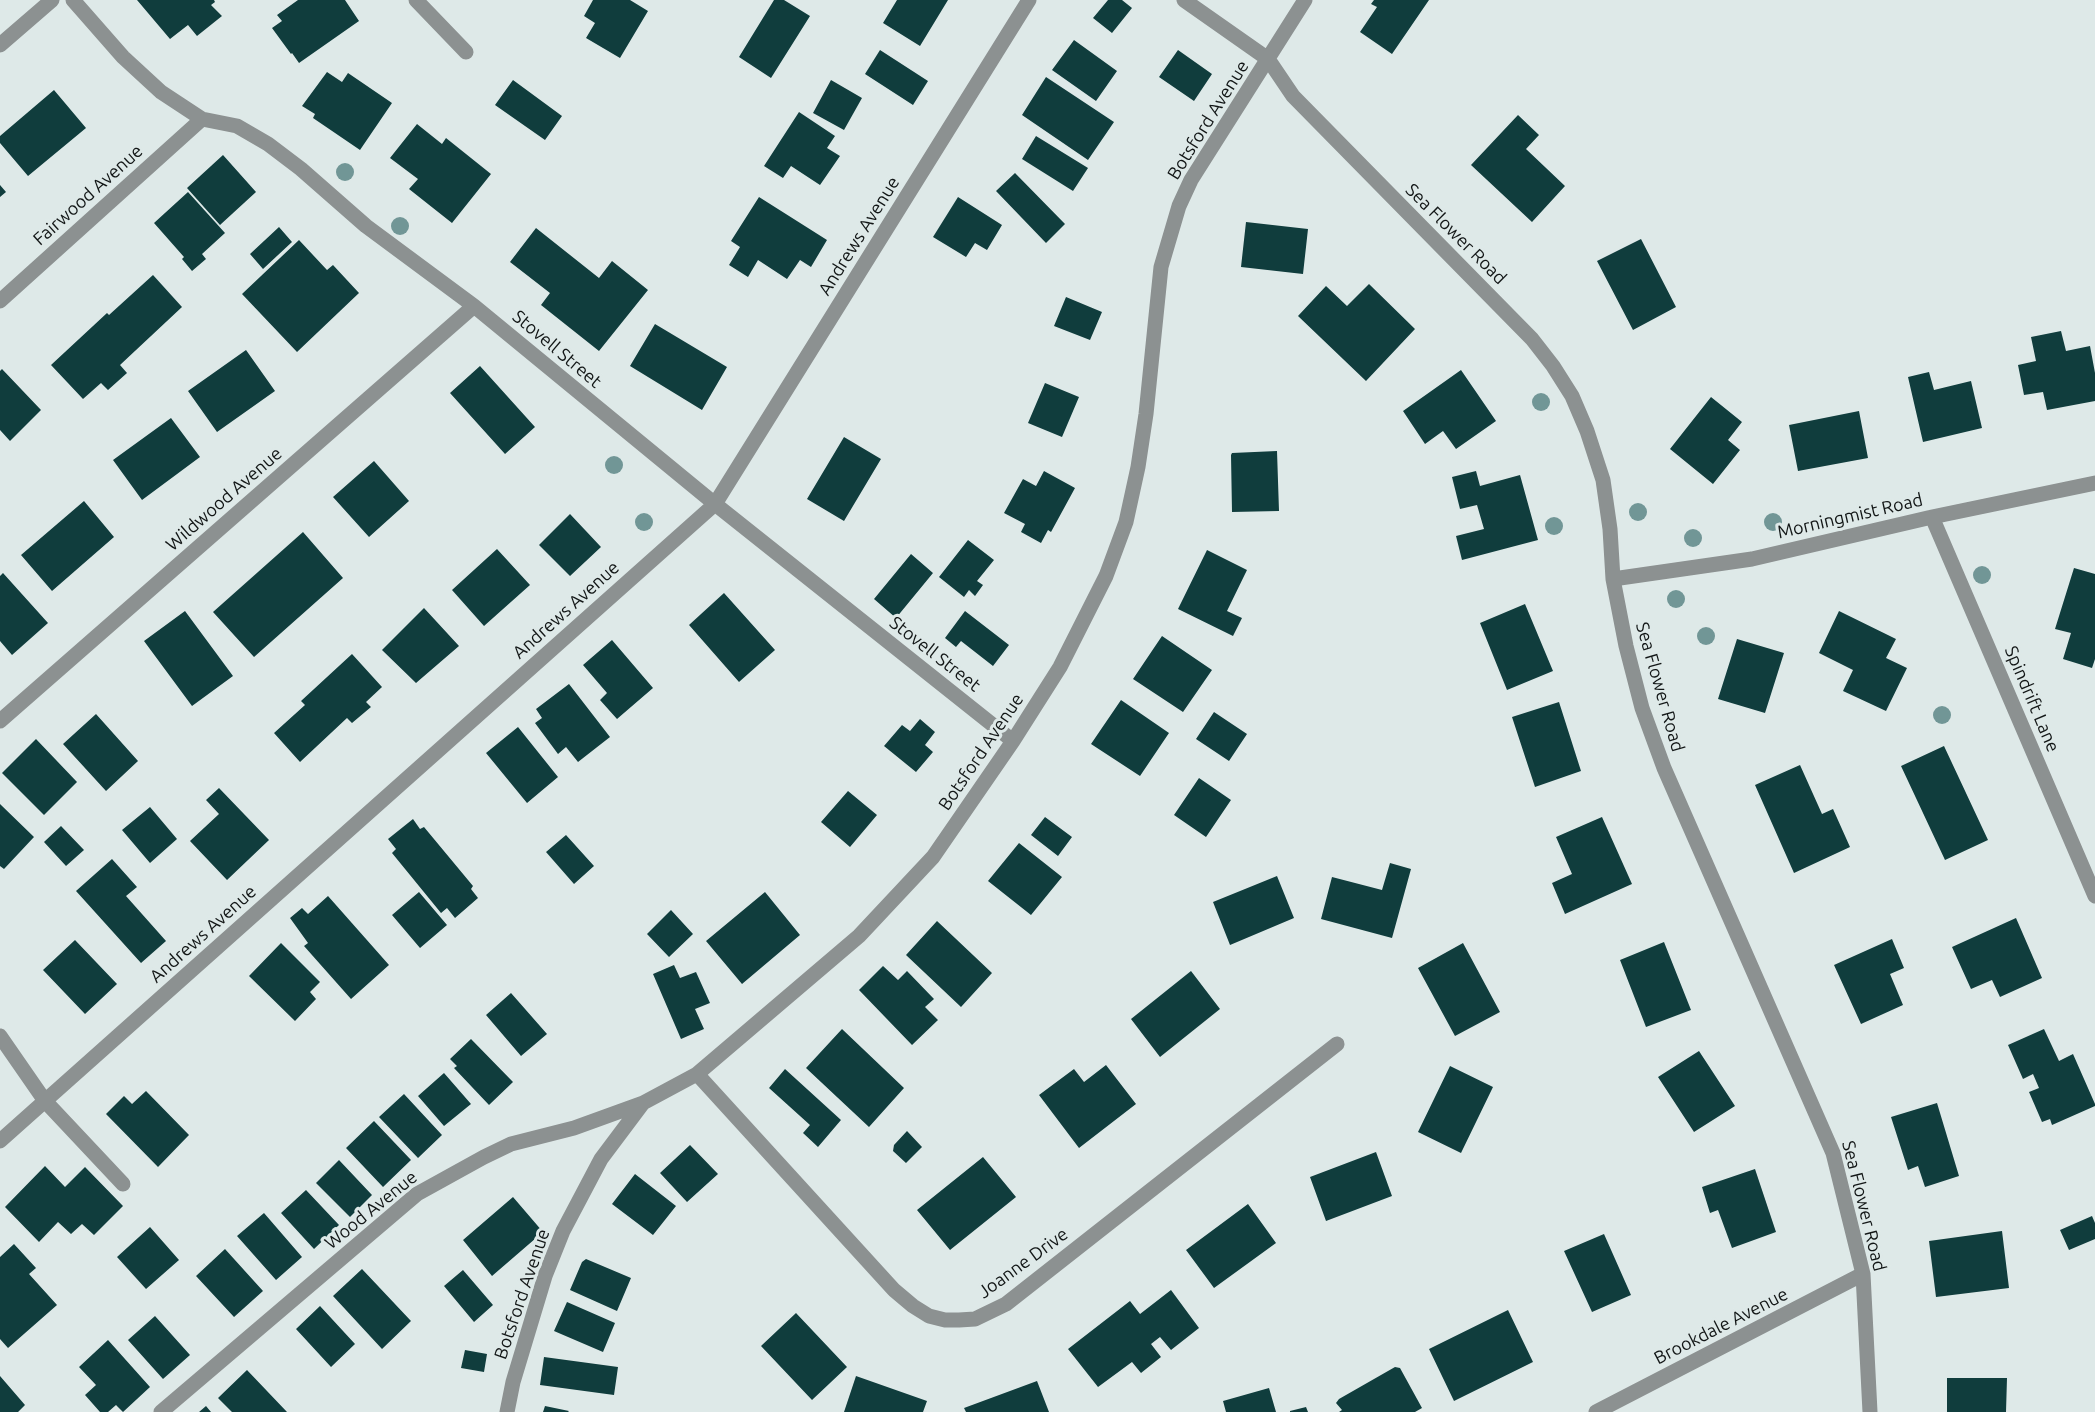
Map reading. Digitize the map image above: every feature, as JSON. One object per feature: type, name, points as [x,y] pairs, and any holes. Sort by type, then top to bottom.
[{"type":"street","points":[[0,45],[52,0]]},
{"type":"street","name":"Stovell Street","points":[[72,0],[123,57],[161,92],[202,118],[237,126],[268,144],[301,169],[366,226],[474,306],[715,504],[1013,741]]},
{"type":"street","points":[[416,0],[466,52]]},
{"type":"street","name":"Andrews Avenue","points":[[0,1141],[715,504],[1029,0]]},
{"type":"street","points":[[1185,0],[1268,59]]},
{"type":"street","name":"Botsford Avenue","points":[[507,1412],[513,1382],[545,1276],[563,1232],[602,1159],[643,1103],[697,1074],[859,936],[933,857],[1013,741],[1060,667],[1106,576],[1126,522],[1146,414],[1161,267],[1179,206],[1191,180],[1305,0]]},
{"type":"street","name":"Sea Flower Road","points":[[1268,59],[1293,96],[1508,313],[1553,366],[1572,396],[1587,431],[1603,480],[1610,529],[1613,579],[1628,656],[1642,708],[1664,768],[1833,1153],[1863,1274],[1870,1412]]},
{"type":"street","name":"Fairwood Avenue","points":[[0,301],[202,118]]},
{"type":"street","name":"Wildwood Avenue","points":[[0,721],[474,306]]},
{"type":"street","name":"Morningmist Road","points":[[1613,579],[1752,559],[1932,517],[2095,483]]},
{"type":"street","name":"Spindrift Lane","points":[[1932,517],[2095,897]]},
{"type":"street","points":[[0,1036],[45,1101],[123,1184]]},
{"type":"street","name":"Joanne Drive","points":[[697,1074],[894,1290],[929,1316],[945,1320],[959,1320],[975,1319],[1006,1304],[1337,1044]]},
{"type":"street","name":"Wood Avenue","points":[[161,1412],[417,1194],[511,1144],[574,1128],[643,1103]]},
{"type":"street","name":"Brookdale Avenue","points":[[1596,1412],[1863,1274]]},
{"type":"building","points":[[137,0],[214,0],[215,2],[211,5],[222,16],[197,36],[188,25],[170,39]]},
{"type":"building","points":[[298,0],[345,0],[359,21],[299,63],[272,28],[282,21],[277,15]]},
{"type":"building","points":[[593,0],[630,0],[648,11],[620,58],[586,38],[595,23],[584,16]]},
{"type":"building","points":[[774,0],[784,0],[810,16],[771,78],[739,57]]},
{"type":"building","points":[[897,0],[948,0],[920,46],[883,23]]},
{"type":"building","points":[[1108,0],[1122,0],[1132,8],[1112,33],[1093,18]]},
{"type":"building","points":[[1374,0],[1429,0],[1392,54],[1360,32],[1377,7],[1371,4]]},
{"type":"building","points":[[1074,40],[1117,71],[1096,101],[1052,70]]},
{"type":"building","points":[[880,50],[928,81],[913,105],[865,74]]},
{"type":"building","points":[[1178,50],[1212,74],[1194,101],[1159,77]]},
{"type":"building","points":[[327,72],[342,82],[348,73],[392,103],[360,150],[313,118],[315,114],[302,106]]},
{"type":"building","points":[[1046,77],[1114,122],[1088,160],[1022,115]]},
{"type":"building","points":[[513,80],[562,116],[545,140],[495,105]]},
{"type":"building","points":[[831,80],[862,98],[844,130],[813,113]]},
{"type":"building","points":[[54,90],[86,128],[28,176],[0,143],[0,136]]},
{"type":"building","points":[[799,112],[835,136],[827,148],[840,156],[820,185],[791,166],[783,178],[764,166]]},
{"type":"building","points":[[1518,115],[1539,135],[1526,149],[1565,186],[1532,222],[1471,165]]},
{"type":"building","points":[[417,124],[442,144],[446,138],[491,174],[452,223],[409,189],[418,179],[390,158]]},
{"type":"building","points":[[1036,136],[1088,168],[1073,191],[1022,159]]},
{"type":"building","points":[[223,155],[256,192],[220,225],[187,188]]},
{"type":"building","points":[[1015,173],[1065,224],[1046,243],[996,191]]},
{"type":"building","points":[[0,185],[6,192],[0,197]]},
{"type":"building","points":[[188,192],[225,233],[202,254],[206,259],[192,271],[182,259],[184,257],[154,223]]},
{"type":"building","points":[[759,197],[827,240],[811,267],[800,260],[787,279],[758,260],[748,277],[729,265],[740,247],[731,241]]},
{"type":"building","points":[[958,197],[1002,225],[987,250],[975,243],[966,257],[933,237]]},
{"type":"building","points":[[1246,222],[1308,229],[1303,274],[1241,267]]},
{"type":"building","points":[[279,227],[292,242],[263,269],[250,254]]},
{"type":"building","points":[[536,228],[599,278],[612,261],[648,290],[599,351],[541,305],[550,293],[510,262]]},
{"type":"building","points":[[1641,239],[1676,307],[1633,330],[1597,261]]},
{"type":"building","points":[[299,240],[327,270],[333,265],[359,293],[297,352],[242,294]]},
{"type":"building","points":[[153,275],[182,307],[120,365],[127,373],[108,390],[101,383],[83,399],[51,365],[107,313],[109,315]]},
{"type":"building","points":[[1369,284],[1415,329],[1366,381],[1298,316],[1326,286],[1347,306]]},
{"type":"building","points":[[1066,297],[1102,312],[1090,340],[1054,326]]},
{"type":"building","points":[[655,324],[727,367],[702,410],[630,366]]},
{"type":"building","points":[[2061,331],[2066,351],[2090,346],[2095,373],[2095,401],[2047,410],[2043,392],[2024,395],[2018,365],[2036,361],[2031,337]]},
{"type":"building","points":[[246,350],[275,391],[217,432],[188,391]]},
{"type":"building","points":[[480,366],[535,427],[505,454],[450,393]]},
{"type":"building","points":[[2,369],[41,410],[10,441],[0,430],[0,371]]},
{"type":"building","points":[[1461,370],[1496,421],[1456,449],[1443,431],[1425,444],[1403,411]]},
{"type":"building","points":[[1929,372],[1934,390],[1971,381],[1982,428],[1923,442],[1908,377]]},
{"type":"building","points":[[1045,383],[1079,397],[1062,437],[1028,423]]},
{"type":"building","points":[[1711,397],[1742,422],[1728,440],[1740,450],[1713,484],[1670,449]]},
{"type":"building","points":[[1859,411],[1868,458],[1798,471],[1789,425]]},
{"type":"building","points":[[171,418],[200,457],[142,500],[113,460]]},
{"type":"building","points":[[844,437],[881,459],[844,521],[807,499]]},
{"type":"building","points":[[1277,451],[1279,511],[1232,512],[1232,453]]},
{"type":"building","points":[[374,461],[409,501],[369,537],[333,497]]},
{"type":"building","points":[[1044,471],[1075,488],[1051,532],[1048,530],[1041,543],[1021,532],[1025,524],[1004,513],[1023,479],[1036,486]]},
{"type":"building","points":[[1476,471],[1480,486],[1520,475],[1538,540],[1462,560],[1456,536],[1484,529],[1477,505],[1460,509],[1452,477]]},
{"type":"building","points":[[84,501],[114,537],[52,591],[21,555]]},
{"type":"building","points":[[570,514],[601,547],[570,576],[539,545]]},
{"type":"building","points":[[303,532],[343,578],[254,657],[213,612]]},
{"type":"building","points":[[968,540],[994,560],[977,581],[983,585],[975,596],[969,590],[964,597],[939,577]]},
{"type":"building","points":[[497,549],[530,585],[484,626],[452,590]]},
{"type":"building","points":[[1207,550],[1247,570],[1227,611],[1242,618],[1233,636],[1178,609]]},
{"type":"building","points":[[911,554],[933,573],[896,618],[874,599]]},
{"type":"building","points":[[2074,568],[2095,574],[2095,659],[2092,668],[2063,659],[2071,633],[2055,629]]},
{"type":"building","points":[[3,573],[48,623],[12,655],[0,641],[0,576]]},
{"type":"building","points":[[724,593],[775,650],[739,682],[689,625]]},
{"type":"building","points":[[1525,604],[1553,671],[1507,690],[1480,623]]},
{"type":"building","points":[[424,608],[459,646],[416,683],[382,650]]},
{"type":"building","points":[[185,611],[233,676],[192,706],[144,641]]},
{"type":"building","points":[[965,611],[1009,645],[993,666],[961,641],[956,647],[945,638]]},
{"type":"building","points":[[1839,611],[1896,639],[1886,658],[1907,668],[1886,711],[1843,691],[1853,670],[1819,653]]},
{"type":"building","points":[[1162,636],[1212,670],[1183,712],[1133,679]]},
{"type":"building","points":[[1737,639],[1784,653],[1765,713],[1718,699]]},
{"type":"building","points":[[612,640],[653,688],[617,719],[600,700],[607,693],[583,665]]},
{"type":"building","points":[[352,654],[382,687],[366,702],[371,707],[352,723],[347,718],[300,762],[274,733],[305,705],[301,701]]},
{"type":"building","points":[[569,684],[610,737],[578,762],[566,747],[558,754],[535,723],[542,718],[536,709]]},
{"type":"building","points":[[1121,700],[1169,733],[1140,776],[1091,744]]},
{"type":"building","points":[[1559,702],[1581,771],[1535,787],[1512,717]]},
{"type":"building","points":[[1214,712],[1247,734],[1229,761],[1196,739]]},
{"type":"building","points":[[96,714],[138,761],[106,791],[63,744]]},
{"type":"building","points":[[920,719],[935,732],[925,745],[933,752],[916,772],[884,746],[902,725],[910,731]]},
{"type":"building","points":[[518,727],[558,777],[527,803],[486,753]]},
{"type":"building","points":[[36,739],[77,782],[44,815],[2,773]]},
{"type":"building","points":[[1944,746],[1988,840],[1945,860],[1901,766]]},
{"type":"building","points":[[1800,765],[1822,814],[1833,809],[1850,847],[1794,873],[1755,785]]},
{"type":"building","points":[[1199,778],[1231,800],[1206,837],[1174,815]]},
{"type":"building","points":[[219,788],[269,840],[227,880],[190,841],[219,814],[206,800]]},
{"type":"building","points":[[848,791],[877,815],[850,847],[821,822]]},
{"type":"building","points":[[0,804],[34,837],[4,869],[0,866]]},
{"type":"building","points":[[150,807],[177,839],[150,863],[122,830]]},
{"type":"building","points":[[1045,817],[1072,837],[1058,856],[1031,835]]},
{"type":"building","points":[[1602,817],[1632,884],[1565,914],[1552,883],[1572,874],[1556,837]]},
{"type":"building","points":[[413,819],[420,829],[424,827],[473,886],[471,889],[478,898],[455,918],[447,908],[441,913],[392,853],[396,849],[388,839]]},
{"type":"building","points":[[61,826],[84,850],[66,866],[44,842]]},
{"type":"building","points":[[566,835],[594,866],[574,884],[546,852]]},
{"type":"building","points":[[1019,843],[1062,877],[1031,915],[988,881]]},
{"type":"building","points":[[112,859],[137,887],[126,896],[166,941],[141,963],[76,891]]},
{"type":"building","points":[[1390,863],[1411,869],[1392,938],[1321,919],[1332,877],[1382,890]]},
{"type":"building","points":[[1277,876],[1294,918],[1230,945],[1213,902]]},
{"type":"building","points":[[419,892],[447,925],[420,948],[392,915]]},
{"type":"building","points":[[765,892],[800,935],[742,984],[706,941]]},
{"type":"building","points":[[328,896],[389,965],[351,999],[304,946],[308,943],[290,918],[302,908],[308,914]]},
{"type":"building","points":[[671,910],[693,934],[669,957],[647,934]]},
{"type":"building","points":[[2016,918],[2042,978],[2000,997],[1992,980],[1971,989],[1952,947]]},
{"type":"building","points":[[937,921],[992,973],[961,1007],[906,955]]},
{"type":"building","points":[[1892,939],[1904,968],[1890,974],[1903,1005],[1861,1024],[1834,965]]},
{"type":"building","points":[[75,940],[117,984],[85,1014],[43,970]]},
{"type":"building","points":[[1664,942],[1691,1010],[1646,1027],[1620,960]]},
{"type":"building","points":[[281,943],[320,982],[310,992],[316,999],[295,1021],[249,976]]},
{"type":"building","points":[[1463,943],[1500,1012],[1455,1036],[1418,968]]},
{"type":"building","points":[[674,965],[680,978],[696,972],[710,1003],[695,1009],[704,1029],[681,1039],[653,974]]},
{"type":"building","points":[[883,966],[898,980],[907,971],[934,999],[925,1007],[938,1020],[912,1045],[859,990]]},
{"type":"building","points":[[1191,971],[1220,1009],[1160,1057],[1131,1019]]},
{"type":"building","points":[[511,993],[547,1034],[521,1056],[486,1015]]},
{"type":"building","points":[[842,1029],[904,1088],[869,1127],[806,1068]]},
{"type":"building","points":[[2044,1029],[2059,1061],[2073,1054],[2095,1104],[2052,1125],[2050,1119],[2042,1122],[2029,1092],[2039,1088],[2033,1074],[2023,1079],[2008,1045]]},
{"type":"building","points":[[471,1039],[513,1082],[489,1105],[454,1068],[457,1066],[450,1059]]},
{"type":"building","points":[[1699,1051],[1735,1106],[1694,1132],[1658,1077]]},
{"type":"building","points":[[1106,1065],[1136,1104],[1079,1148],[1039,1095],[1074,1069],[1084,1082]]},
{"type":"building","points":[[1450,1066],[1493,1087],[1461,1153],[1418,1132]]},
{"type":"building","points":[[785,1069],[841,1120],[818,1147],[803,1133],[810,1125],[769,1088]]},
{"type":"building","points":[[444,1073],[471,1104],[444,1126],[418,1096]]},
{"type":"building","points":[[146,1091],[189,1135],[158,1167],[106,1114],[124,1096],[132,1104]]},
{"type":"building","points":[[404,1094],[442,1135],[418,1158],[379,1117]]},
{"type":"building","points":[[1937,1103],[1959,1176],[1925,1187],[1918,1166],[1908,1170],[1891,1117]]},
{"type":"building","points":[[374,1121],[411,1160],[383,1187],[346,1148]]},
{"type":"building","points":[[907,1131],[922,1147],[906,1163],[893,1151],[894,1145]]},
{"type":"building","points":[[690,1145],[718,1174],[687,1202],[660,1173]]},
{"type":"building","points":[[1376,1152],[1392,1196],[1326,1221],[1310,1177]]},
{"type":"building","points":[[983,1157],[1016,1197],[950,1250],[917,1210]]},
{"type":"building","points":[[339,1160],[372,1195],[350,1217],[316,1183]]},
{"type":"building","points":[[45,1166],[65,1187],[85,1167],[123,1206],[94,1235],[82,1224],[71,1234],[58,1222],[39,1242],[5,1207]]},
{"type":"building","points":[[1755,1169],[1776,1232],[1732,1248],[1718,1210],[1710,1213],[1702,1187]]},
{"type":"building","points":[[635,1174],[676,1206],[653,1235],[612,1204]]},
{"type":"building","points":[[306,1190],[339,1225],[314,1249],[281,1213]]},
{"type":"building","points":[[513,1197],[543,1232],[492,1276],[463,1240]]},
{"type":"building","points":[[1248,1204],[1276,1243],[1214,1288],[1186,1250]]},
{"type":"building","points":[[264,1213],[302,1257],[276,1280],[237,1236]]},
{"type":"building","points":[[2092,1216],[2095,1223],[2095,1239],[2069,1250],[2060,1230]]},
{"type":"building","points":[[150,1227],[179,1260],[146,1289],[117,1257]]},
{"type":"building","points":[[2002,1231],[2009,1288],[1936,1297],[1929,1241]]},
{"type":"building","points":[[1604,1234],[1631,1295],[1592,1312],[1564,1251]]},
{"type":"building","points":[[14,1244],[36,1268],[29,1274],[57,1305],[8,1348],[0,1339],[0,1257]]},
{"type":"building","points":[[225,1249],[263,1291],[234,1317],[196,1276]]},
{"type":"building","points":[[586,1259],[631,1278],[617,1311],[570,1290],[582,1262]]},
{"type":"building","points":[[362,1269],[411,1321],[382,1349],[333,1296]]},
{"type":"building","points":[[463,1270],[493,1305],[474,1322],[444,1286]]},
{"type":"building","points":[[1171,1290],[1199,1328],[1171,1350],[1160,1337],[1151,1344],[1161,1357],[1141,1373],[1132,1362],[1098,1387],[1068,1349],[1130,1301],[1140,1314]]},
{"type":"building","points":[[567,1302],[615,1323],[603,1352],[554,1331]]},
{"type":"building","points":[[320,1306],[355,1344],[331,1367],[296,1329]]},
{"type":"building","points":[[1508,1310],[1533,1362],[1454,1401],[1429,1349]]},
{"type":"building","points":[[796,1313],[847,1367],[812,1400],[761,1346]]},
{"type":"building","points":[[155,1316],[190,1355],[163,1379],[128,1340]]},
{"type":"building","points":[[108,1340],[150,1387],[123,1412],[116,1405],[108,1412],[100,1412],[85,1395],[96,1385],[79,1367]]},
{"type":"building","points":[[465,1350],[487,1354],[484,1372],[461,1368]]},
{"type":"building","points":[[544,1357],[618,1367],[614,1395],[540,1385]]},
{"type":"building","points":[[1395,1367],[1400,1368],[1422,1408],[1415,1412],[1339,1412],[1342,1410],[1336,1403],[1339,1399]]},
{"type":"building","points":[[247,1370],[287,1412],[232,1412],[218,1398]]},
{"type":"building","points":[[0,1376],[25,1405],[18,1412],[0,1412]]},
{"type":"building","points":[[856,1376],[927,1401],[923,1412],[844,1412]]},
{"type":"building","points":[[1947,1378],[2007,1378],[2006,1412],[1947,1412]]},
{"type":"building","points":[[1037,1381],[1049,1412],[966,1412],[964,1408]]},
{"type":"building","points":[[1269,1388],[1276,1412],[1226,1412],[1223,1401]]},
{"type":"building","points":[[206,1406],[211,1412],[199,1412]]},
{"type":"building","points":[[545,1406],[569,1411],[543,1412]]},
{"type":"building","points":[[1306,1407],[1308,1412],[1290,1412],[1290,1411]]}]
